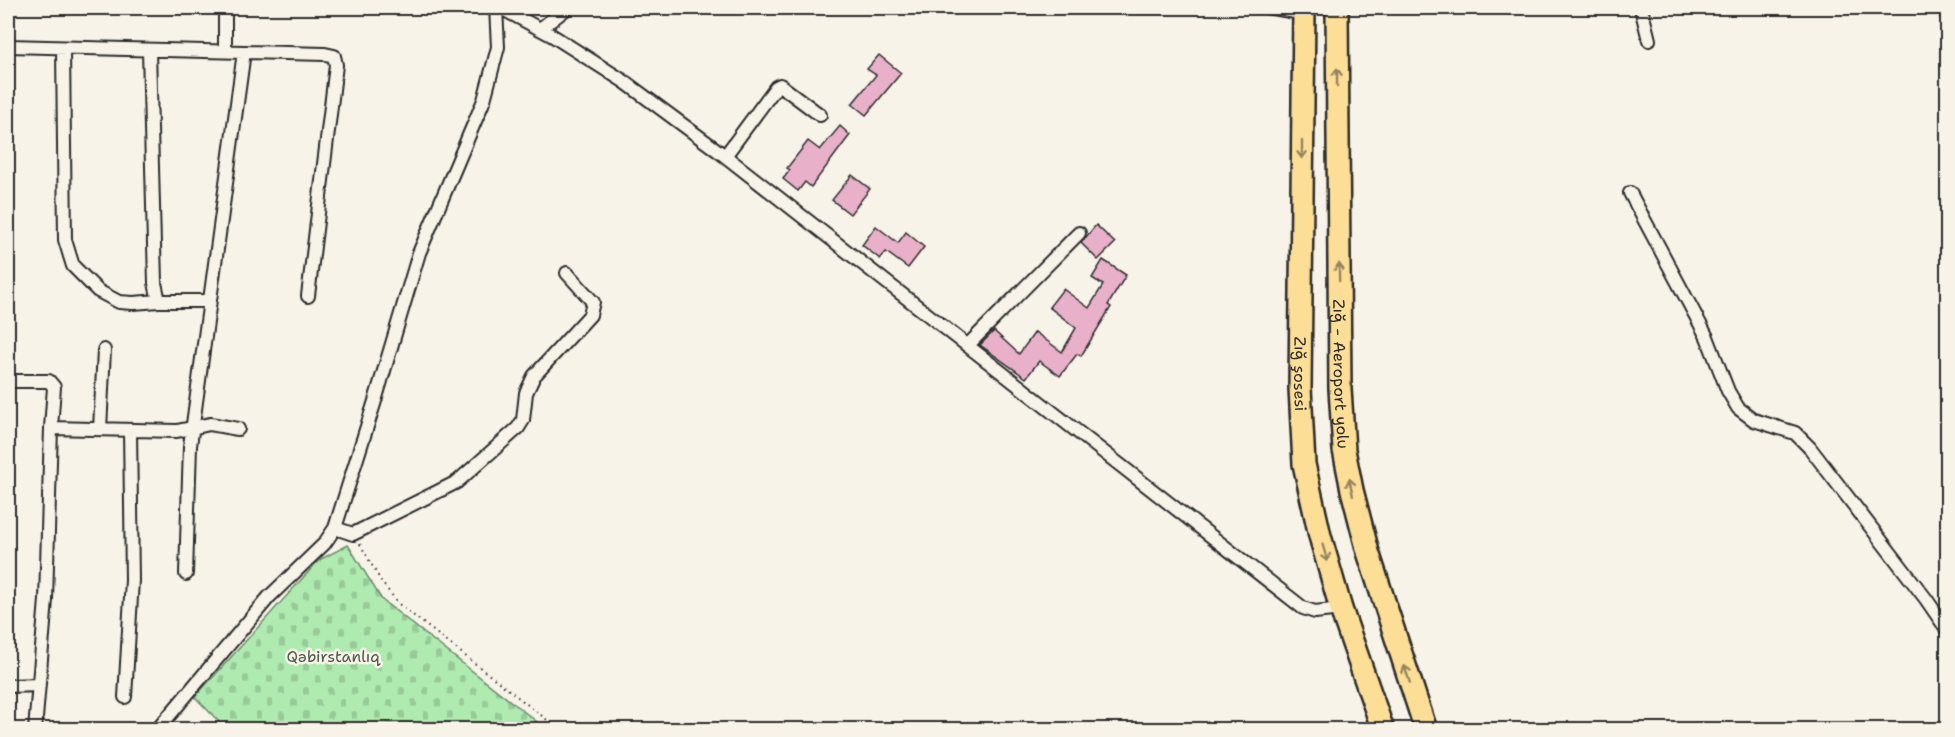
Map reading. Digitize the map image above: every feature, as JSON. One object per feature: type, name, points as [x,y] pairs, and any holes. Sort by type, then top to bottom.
[{"type":"highway","name":"Zığ - Aeroport yolu","points":[[1337,8],[1340,389],[1344,450],[1368,552],[1426,729]]},
{"type":"highway","name":"Zığ şosesi","points":[[1303,12],[1300,388],[1304,453],[1320,536],[1341,609],[1383,729]]},
{"type":"street","points":[[225,8],[225,51]]},
{"type":"street","points":[[157,729],[269,597],[324,544],[335,528],[419,253],[484,100],[498,47],[496,8]]},
{"type":"street","points":[[501,8],[540,29],[625,82],[725,156],[1303,608],[1315,612],[1341,609]]},
{"type":"street","points":[[540,29],[567,8]]},
{"type":"street","points":[[1641,8],[1649,40]]},
{"type":"street","points":[[8,46],[334,56],[336,65],[308,296]]},
{"type":"street","points":[[63,48],[65,240],[73,266],[98,291],[119,302],[210,301]]},
{"type":"street","points":[[149,50],[156,283],[159,301]]},
{"type":"street","points":[[186,574],[190,446],[244,52]]},
{"type":"street","points":[[725,156],[776,87],[780,85],[820,115]]},
{"type":"street","points":[[1630,193],[1707,337],[1728,391],[1738,408],[1754,420],[1795,433],[1810,448],[1926,599],[1947,631]]},
{"type":"street","points":[[968,345],[1079,232]]},
{"type":"street","points":[[335,528],[353,534],[458,482],[518,428],[523,420],[526,393],[534,376],[590,315],[593,302],[567,273]]},
{"type":"street","points":[[100,429],[104,350]]},
{"type":"street","points":[[8,381],[49,381],[54,387],[46,600],[35,729]]},
{"type":"street","points":[[51,428],[177,431],[210,424],[238,429]]},
{"type":"street","points":[[125,697],[132,580],[130,430]]},
{"type":"street","points":[[8,686],[39,685]]},
{"type":"lane","points":[[1261,8],[1303,12]]},
{"type":"path","points":[[353,534],[382,584],[400,605],[560,729]]},
{"type":"green space","name":"Qəbirstanlıq","points":[[348,545],[382,600],[546,729],[226,729],[195,697],[319,560]]},
{"type":"building","points":[[879,55],[901,73],[866,115],[852,104],[876,75],[867,69]]},
{"type":"building","points":[[840,126],[850,135],[811,187],[805,182],[798,191],[783,179],[790,170],[787,168],[808,141],[820,150]]},
{"type":"building","points":[[852,175],[870,189],[850,214],[832,200]]},
{"type":"building","points":[[1096,225],[1115,243],[1098,260],[1081,243]]},
{"type":"building","points":[[876,226],[898,243],[906,232],[924,247],[908,268],[886,252],[880,259],[862,245]]},
{"type":"building","points":[[1103,260],[1126,275],[1108,305],[1111,307],[1081,356],[1077,354],[1060,376],[1039,361],[1026,378],[980,345],[994,331],[1019,354],[1035,332],[1062,352],[1076,328],[1049,307],[1063,289],[1089,308],[1103,285],[1092,278]]}]
